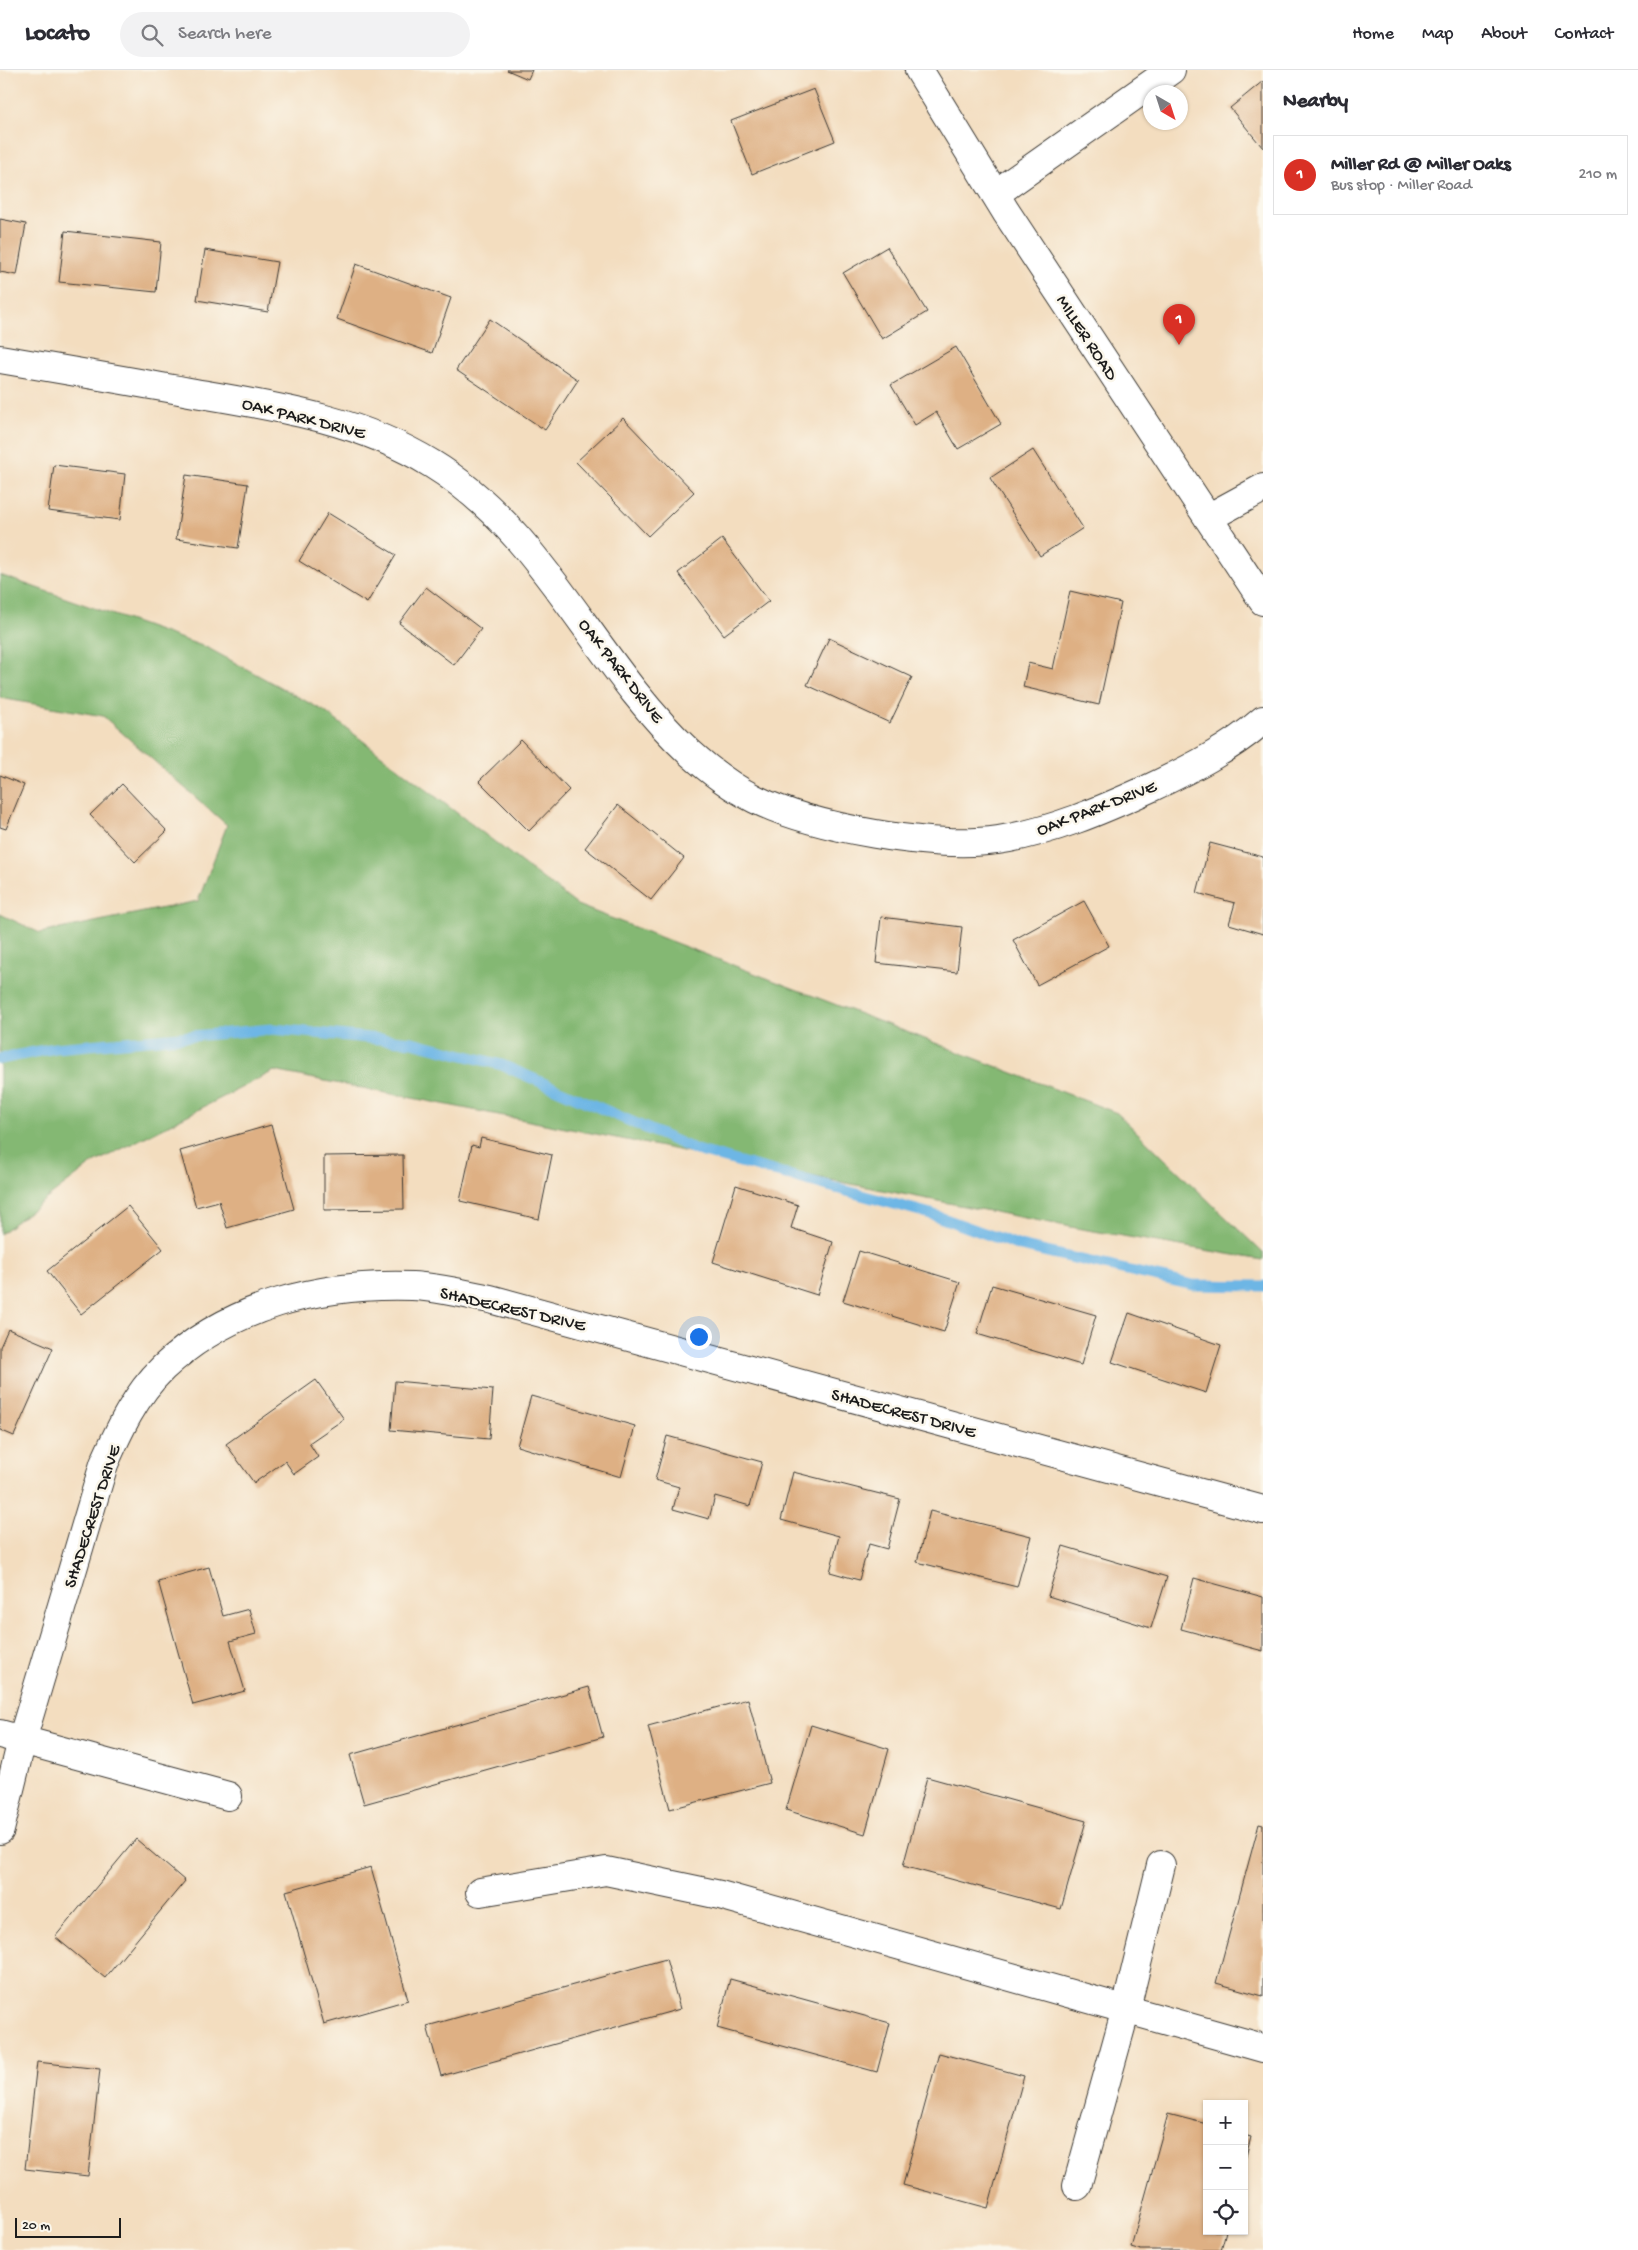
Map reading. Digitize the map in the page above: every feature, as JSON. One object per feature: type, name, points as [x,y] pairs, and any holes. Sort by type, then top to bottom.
[{"type":"street","name":"MILLER ROAD","points":[[919,70],[995,194],[1263,601]]},
{"type":"street","points":[[995,194],[1171,70]]},
{"type":"street","name":"OAK PARK DRIVE","points":[[0,359],[282,408],[345,424],[376,435],[433,464],[484,503],[507,525],[561,591],[645,705],[688,751],[717,775],[753,798],[781,810],[818,821],[894,836],[947,842],[996,840],[1042,831],[1114,804],[1191,769],[1227,747],[1263,720]]},
{"type":"street","points":[[1208,518],[1263,488]]},
{"type":"street","name":"SHADECREST DRIVE","points":[[0,1830],[11,1737],[104,1464],[121,1424],[162,1368],[204,1334],[229,1320],[282,1300],[350,1287],[413,1286],[490,1299],[1263,1510]]},
{"type":"street","points":[[11,1737],[228,1796]]},
{"type":"street","points":[[1077,2186],[1126,2009],[1161,1865]]},
{"type":"street","points":[[480,1892],[606,1871],[720,1896],[1263,2048]]},
{"type":"green space","points":[[0,575],[208,648],[324,711],[577,905],[1117,1113],[1263,1253],[1263,1260],[1076,1228],[274,1071],[92,1164],[0,1234],[0,914],[40,933],[198,901],[227,825],[103,716],[0,698]]},
{"type":"building","points":[[507,70],[532,70],[528,79]]},
{"type":"building","points":[[1263,81],[1263,148],[1230,108]]},
{"type":"building","points":[[814,89],[835,141],[752,174],[731,121]]},
{"type":"building","points":[[0,219],[26,224],[17,275],[0,272]]},
{"type":"building","points":[[65,231],[161,242],[156,292],[59,282]]},
{"type":"building","points":[[887,247],[927,312],[882,339],[843,273]]},
{"type":"building","points":[[205,250],[277,262],[268,312],[197,300]]},
{"type":"building","points":[[356,264],[451,298],[432,353],[337,319]]},
{"type":"building","points":[[490,319],[578,380],[545,430],[456,370]]},
{"type":"building","points":[[956,347],[1001,424],[958,449],[936,412],[915,425],[891,385]]},
{"type":"building","points":[[623,418],[694,492],[648,536],[576,462]]},
{"type":"building","points":[[1033,450],[1083,528],[1040,556],[990,478]]},
{"type":"building","points":[[54,465],[125,474],[120,520],[48,511]]},
{"type":"building","points":[[186,475],[248,484],[238,548],[176,539]]},
{"type":"building","points":[[328,513],[396,555],[367,603],[299,561]]},
{"type":"building","points":[[722,539],[769,601],[724,635],[678,573]]},
{"type":"building","points":[[426,587],[481,629],[454,665],[399,623]]},
{"type":"building","points":[[1070,591],[1121,603],[1099,705],[1023,687],[1028,663],[1053,669]]},
{"type":"building","points":[[829,638],[912,677],[890,723],[807,685]]},
{"type":"building","points":[[521,740],[569,790],[529,831],[479,781]]},
{"type":"building","points":[[0,775],[24,785],[6,829],[0,827]]},
{"type":"building","points":[[122,784],[167,831],[135,862],[90,815]]},
{"type":"building","points":[[618,805],[684,858],[651,900],[585,848]]},
{"type":"building","points":[[1210,843],[1263,857],[1263,934],[1229,924],[1235,903],[1197,893]]},
{"type":"building","points":[[1084,901],[1109,946],[1037,985],[1013,940]]},
{"type":"building","points":[[881,917],[962,927],[957,972],[876,963]]},
{"type":"building","points":[[271,1125],[294,1209],[227,1228],[219,1201],[196,1207],[180,1151]]},
{"type":"building","points":[[481,1138],[552,1155],[539,1219],[460,1201],[472,1145],[479,1147]]},
{"type":"building","points":[[403,1155],[404,1209],[324,1210],[324,1156]]},
{"type":"building","points":[[736,1185],[798,1205],[791,1228],[833,1242],[817,1295],[713,1262]]},
{"type":"building","points":[[128,1206],[163,1249],[81,1314],[47,1271]]},
{"type":"building","points":[[859,1251],[960,1282],[944,1332],[843,1301]]},
{"type":"building","points":[[992,1285],[1096,1315],[1081,1365],[977,1334]]},
{"type":"building","points":[[1129,1313],[1221,1345],[1206,1393],[1112,1362]]},
{"type":"building","points":[[8,1329],[53,1348],[14,1436],[0,1430],[0,1347]]},
{"type":"building","points":[[316,1380],[344,1419],[309,1443],[318,1457],[294,1474],[285,1461],[254,1483],[226,1444]]},
{"type":"building","points":[[395,1381],[493,1390],[489,1439],[391,1430]]},
{"type":"building","points":[[531,1396],[635,1426],[621,1477],[517,1446]]},
{"type":"building","points":[[667,1436],[762,1462],[750,1506],[715,1496],[709,1519],[673,1509],[679,1487],[655,1480]]},
{"type":"building","points":[[793,1472],[900,1499],[887,1549],[869,1544],[859,1580],[830,1572],[839,1536],[781,1520]]},
{"type":"building","points":[[930,1511],[1031,1536],[1017,1587],[917,1562]]},
{"type":"building","points":[[1063,1546],[1167,1577],[1151,1628],[1048,1596]]},
{"type":"building","points":[[209,1567],[223,1616],[249,1609],[256,1634],[230,1641],[245,1691],[193,1705],[158,1581]]},
{"type":"building","points":[[1194,1578],[1263,1597],[1263,1651],[1181,1629]]},
{"type":"building","points":[[589,1687],[603,1737],[364,1804],[350,1755]]},
{"type":"building","points":[[748,1699],[770,1783],[670,1809],[648,1726]]},
{"type":"building","points":[[811,1725],[889,1749],[865,1834],[786,1810]]},
{"type":"building","points":[[927,1777],[1086,1821],[1061,1909],[903,1866]]},
{"type":"building","points":[[1259,1824],[1263,1825],[1263,1996],[1216,1983]]},
{"type":"building","points":[[136,1839],[185,1881],[105,1978],[55,1937]]},
{"type":"building","points":[[371,1867],[408,2000],[324,2024],[286,1891]]},
{"type":"building","points":[[666,1959],[680,2009],[441,2076],[427,2026]]},
{"type":"building","points":[[730,1979],[890,2023],[877,2072],[717,2028]]},
{"type":"building","points":[[939,2053],[1024,2076],[988,2208],[903,2185]]},
{"type":"building","points":[[37,2062],[100,2069],[88,2176],[25,2169]]},
{"type":"building","points":[[1168,2114],[1203,2123],[1203,2235],[1225,2235],[1221,2250],[1141,2250],[1131,2247]]},
{"type":"building","points":[[1248,2136],[1251,2137],[1248,2148]]},
{"type":"waterway","points":[[0,1059],[55,1048],[273,1029],[412,1042],[502,1065],[696,1150],[931,1214],[1020,1246],[1193,1285],[1263,1286]]},
{"type":"place","name":"Miller Rd @ Miller Oaks","points":[[1179,345]]}]
